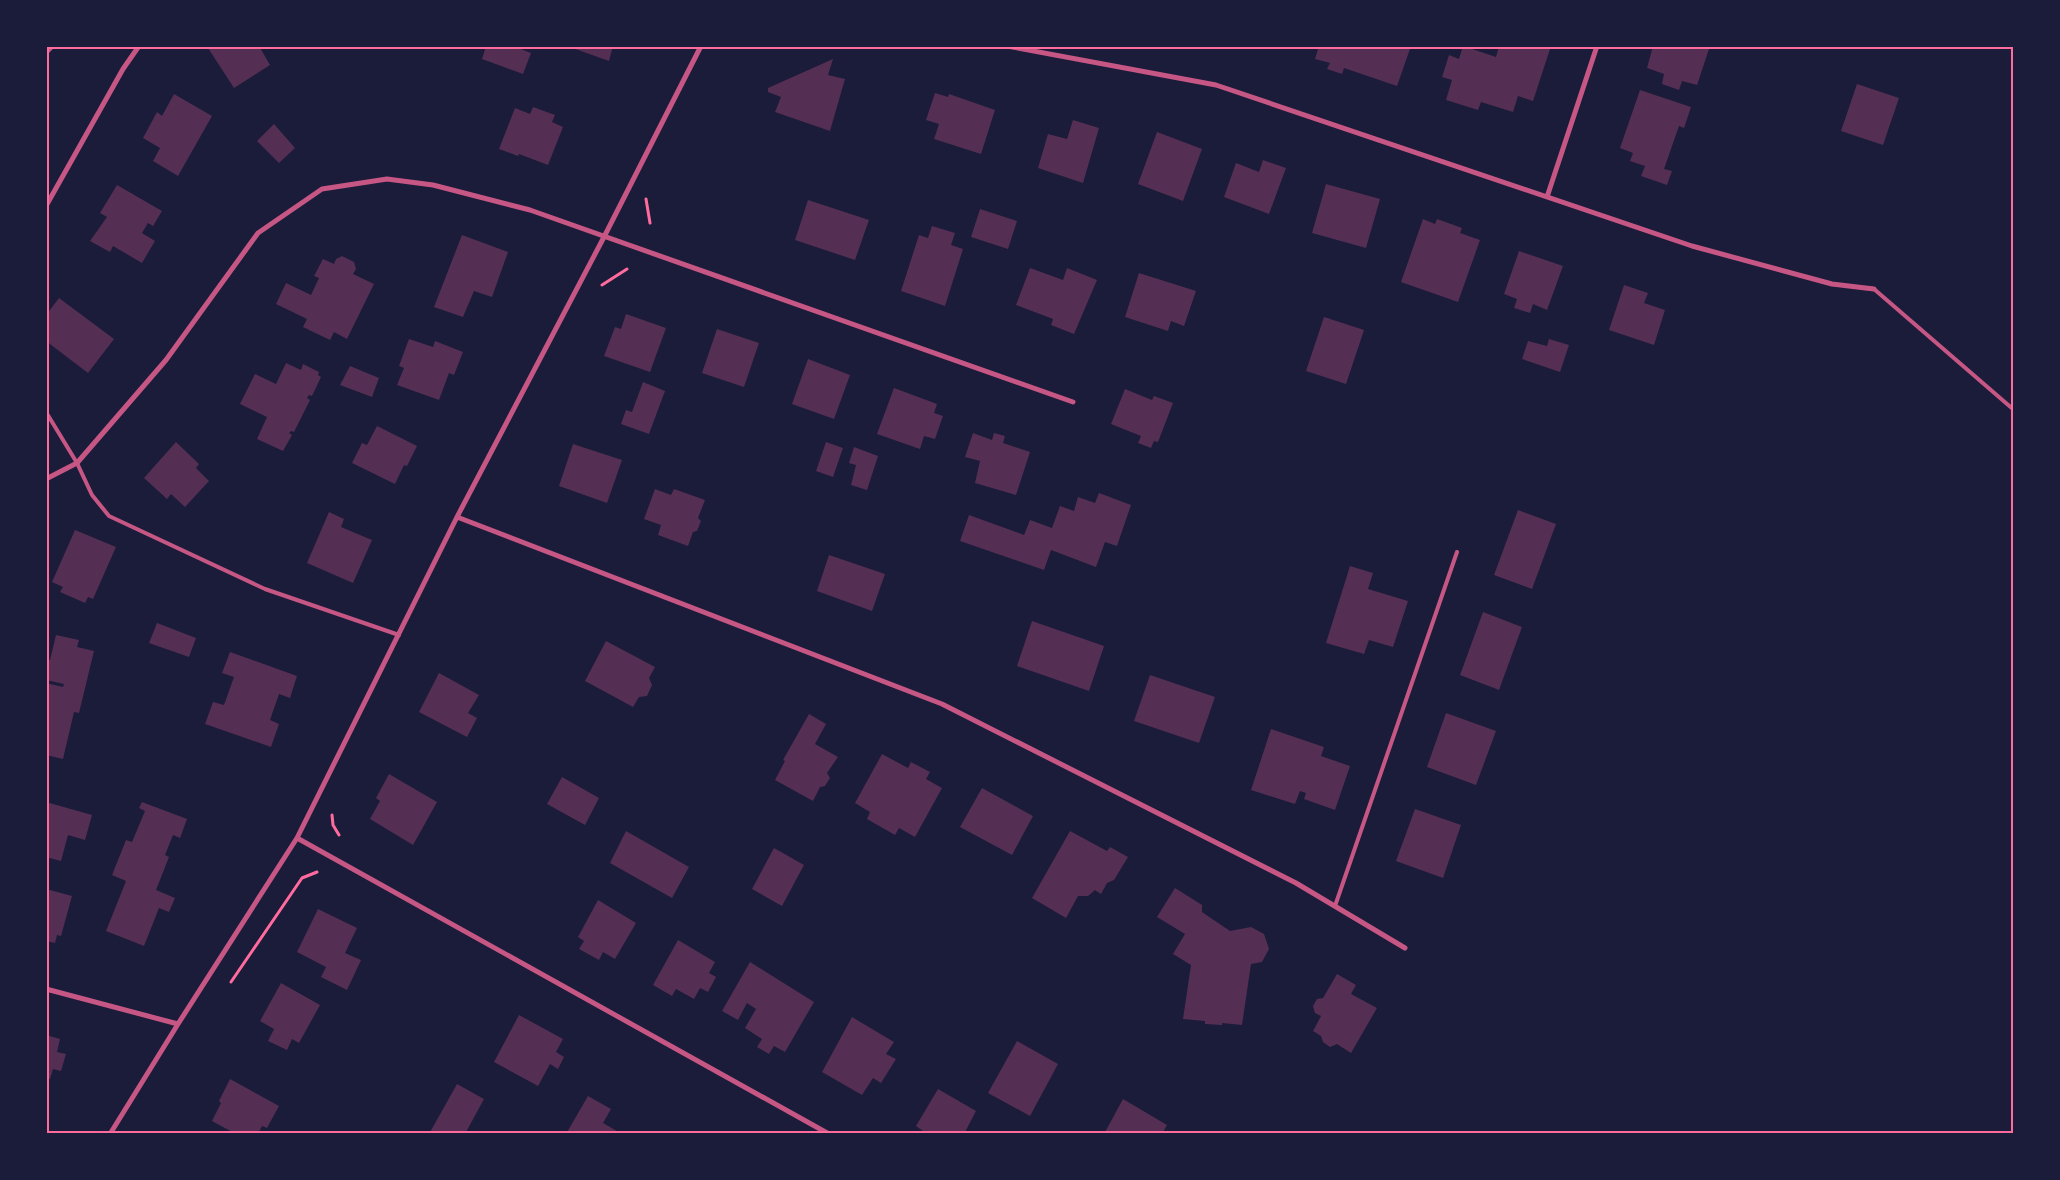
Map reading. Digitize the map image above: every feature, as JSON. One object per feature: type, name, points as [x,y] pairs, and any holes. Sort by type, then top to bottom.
[{"type":"street","points":[[46,206],[123,68],[139,46]]},
{"type":"street","points":[[110,1134],[297,838],[456,517],[604,237],[701,46]]},
{"type":"street","points":[[1007,46],[1216,85],[1692,246],[1832,284],[1874,289]]},
{"type":"street","points":[[1547,197],[1597,46]]},
{"type":"street","points":[[46,479],[78,463],[166,360],[258,233],[322,189],[387,179],[433,185],[530,210],[1073,402]]},
{"type":"street","points":[[456,517],[942,704],[1296,883],[1405,948]]},
{"type":"street","points":[[297,838],[829,1134]]},
{"type":"street","points":[[46,989],[178,1024]]},
{"type":"lane","points":[[46,53],[53,46]]},
{"type":"lane","points":[[1874,289],[2014,410]]},
{"type":"lane","points":[[46,412],[78,463],[92,495],[109,516],[265,589],[398,636]]},
{"type":"lane","points":[[1335,906],[1457,552]]},
{"type":"path","points":[[226,990],[302,878],[317,872]]},
{"type":"building","points":[[211,46],[259,46],[270,65],[234,88],[208,48]]},
{"type":"building","points":[[486,46],[513,46],[531,53],[523,74],[482,59]]},
{"type":"building","points":[[567,46],[613,46],[609,61]]},
{"type":"building","points":[[1319,46],[1411,46],[1397,86],[1344,68],[1342,74],[1327,69],[1330,63],[1315,59]]},
{"type":"building","points":[[1463,46],[1496,57],[1499,46],[1551,46],[1533,101],[1518,96],[1513,112],[1481,102],[1478,110],[1446,100],[1452,80],[1442,77],[1449,55],[1459,59]]},
{"type":"building","points":[[1653,46],[1710,46],[1697,85],[1682,81],[1679,90],[1662,84],[1664,74],[1647,68]]},
{"type":"building","points":[[833,59],[828,75],[845,79],[830,131],[775,112],[781,97],[768,92],[768,88]]},
{"type":"building","points":[[1857,84],[1899,98],[1883,145],[1841,131]]},
{"type":"building","points":[[1640,90],[1691,107],[1684,128],[1679,126],[1664,169],[1672,171],[1667,185],[1641,176],[1645,166],[1630,161],[1633,153],[1620,148]]},
{"type":"building","points":[[935,93],[948,97],[949,94],[995,110],[981,154],[934,139],[939,124],[926,120]]},
{"type":"building","points":[[174,94],[212,116],[178,176],[153,161],[160,148],[143,138],[157,112],[162,116]]},
{"type":"building","points":[[533,107],[555,115],[552,122],[563,127],[548,165],[499,149],[515,108],[530,114]]},
{"type":"building","points":[[1073,120],[1099,128],[1083,183],[1038,168],[1048,134],[1067,139]]},
{"type":"building","points":[[274,124],[295,148],[279,163],[257,141]]},
{"type":"building","points":[[1157,132],[1202,149],[1183,201],[1138,184]]},
{"type":"building","points":[[1263,160],[1286,168],[1269,214],[1224,197],[1236,163],[1259,172]]},
{"type":"building","points":[[1326,184],[1380,199],[1366,248],[1312,233]]},
{"type":"building","points":[[117,185],[162,211],[153,226],[148,223],[142,233],[155,241],[142,263],[113,246],[110,252],[90,241],[107,217],[100,213]]},
{"type":"building","points":[[808,200],[869,220],[855,260],[795,240]]},
{"type":"building","points":[[980,209],[1017,221],[1008,249],[971,237]]},
{"type":"building","points":[[1423,219],[1435,224],[1437,219],[1462,228],[1460,233],[1480,240],[1458,302],[1401,282]]},
{"type":"building","points":[[932,226],[955,233],[951,245],[963,249],[945,306],[901,291],[919,235],[928,238]]},
{"type":"building","points":[[462,235],[508,252],[492,297],[474,291],[463,317],[434,307]]},
{"type":"building","points":[[1519,251],[1563,266],[1547,310],[1533,304],[1530,313],[1514,308],[1517,299],[1504,294]]},
{"type":"building","points":[[342,256],[354,262],[356,269],[353,274],[374,284],[347,339],[334,332],[330,340],[303,327],[307,319],[276,304],[286,283],[311,295],[319,278],[314,276],[323,259],[334,264],[336,259]]},
{"type":"building","points":[[1030,268],[1063,280],[1067,268],[1097,280],[1074,334],[1051,325],[1053,319],[1016,305]]},
{"type":"building","points":[[1139,273],[1196,291],[1184,326],[1171,321],[1168,331],[1125,317]]},
{"type":"building","points":[[1624,285],[1648,293],[1644,303],[1665,310],[1654,345],[1609,330]]},
{"type":"building","points":[[59,298],[114,339],[88,373],[46,341],[46,315]]},
{"type":"building","points":[[626,314],[666,328],[650,372],[604,356],[615,327],[621,329]]},
{"type":"building","points":[[1324,317],[1364,330],[1346,384],[1306,371]]},
{"type":"building","points":[[717,329],[759,343],[744,387],[702,373]]},
{"type":"building","points":[[409,339],[433,347],[435,341],[463,352],[454,375],[449,373],[439,400],[397,385],[404,368],[399,366]]},
{"type":"building","points":[[1549,339],[1569,345],[1560,372],[1522,359],[1528,341],[1547,346]]},
{"type":"building","points":[[808,359],[850,375],[834,419],[792,404]]},
{"type":"building","points":[[286,363],[301,370],[303,364],[319,372],[318,375],[321,377],[312,396],[309,395],[307,398],[310,400],[294,432],[291,431],[289,433],[292,435],[283,451],[257,439],[267,417],[240,404],[255,374],[276,384]]},
{"type":"building","points":[[350,366],[379,378],[372,397],[340,385]]},
{"type":"building","points":[[643,382],[665,391],[649,434],[621,424],[626,410],[632,412]]},
{"type":"building","points":[[894,388],[937,404],[934,413],[943,416],[935,439],[924,436],[920,449],[877,434]]},
{"type":"building","points":[[1125,389],[1152,400],[1154,396],[1173,403],[1158,442],[1154,441],[1151,448],[1138,443],[1141,436],[1111,424]]},
{"type":"building","points":[[377,426],[417,446],[407,466],[404,465],[395,484],[352,463],[362,443],[367,445]]},
{"type":"building","points":[[973,433],[992,440],[994,433],[1005,436],[1003,443],[1030,452],[1016,495],[975,483],[980,461],[965,457]]},
{"type":"building","points":[[176,442],[199,464],[196,468],[209,481],[185,507],[171,494],[167,499],[144,478]]},
{"type":"building","points":[[826,442],[843,448],[833,477],[816,471]]},
{"type":"building","points":[[573,444],[622,460],[607,503],[559,486]]},
{"type":"building","points":[[854,447],[878,456],[867,490],[851,485],[856,465],[849,463]]},
{"type":"building","points":[[655,489],[671,495],[674,489],[705,500],[698,518],[701,521],[697,531],[693,532],[688,546],[658,535],[661,525],[644,519]]},
{"type":"building","points":[[1099,493],[1131,505],[1117,546],[1105,542],[1096,567],[1051,550],[1044,570],[960,541],[969,515],[1024,535],[1030,520],[1052,528],[1060,506],[1074,511],[1078,497],[1095,503]]},
{"type":"building","points":[[1518,510],[1556,524],[1532,589],[1494,575]]},
{"type":"building","points":[[329,512],[344,519],[341,527],[372,540],[353,583],[307,563]]},
{"type":"building","points":[[75,530],[116,547],[93,599],[88,597],[85,603],[60,592],[63,587],[52,582]]},
{"type":"building","points":[[829,555],[885,574],[872,611],[817,591]]},
{"type":"building","points":[[1350,566],[1373,573],[1368,589],[1408,601],[1393,647],[1369,640],[1364,654],[1326,643]]},
{"type":"building","points":[[1483,612],[1522,627],[1499,690],[1460,675]]},
{"type":"building","points":[[1032,621],[1104,646],[1089,691],[1017,666]]},
{"type":"building","points":[[157,623],[196,638],[189,657],[149,643]]},
{"type":"building","points":[[56,635],[79,640],[77,647],[94,651],[79,713],[74,712],[63,759],[46,755],[46,683],[63,687],[64,684],[46,680],[46,660],[50,660]]},
{"type":"building","points":[[606,641],[655,667],[649,678],[652,685],[647,696],[639,697],[633,707],[585,681]]},
{"type":"building","points":[[230,652],[297,676],[290,698],[279,694],[270,720],[279,724],[271,747],[205,724],[213,702],[224,705],[234,677],[222,673]]},
{"type":"building","points":[[439,673],[479,695],[468,713],[477,718],[467,737],[419,712]]},
{"type":"building","points":[[1150,675],[1215,697],[1199,743],[1134,721]]},
{"type":"building","points":[[1446,713],[1496,731],[1476,785],[1427,767]]},
{"type":"building","points":[[809,714],[826,724],[815,744],[838,757],[827,773],[830,778],[825,786],[820,787],[813,801],[775,780],[785,761],[783,760]]},
{"type":"building","points":[[1271,729],[1324,747],[1321,756],[1350,766],[1335,810],[1304,799],[1306,793],[1300,791],[1295,804],[1251,790]]},
{"type":"building","points":[[882,754],[908,768],[911,762],[930,772],[926,779],[942,788],[915,837],[899,828],[895,835],[867,819],[870,812],[855,803]]},
{"type":"building","points":[[389,774],[437,802],[413,845],[370,819],[380,801],[376,798]]},
{"type":"building","points":[[562,777],[599,798],[585,825],[547,804]]},
{"type":"building","points":[[982,788],[1033,816],[1012,855],[960,827]]},
{"type":"building","points":[[46,802],[92,815],[85,840],[68,835],[61,861],[46,857]]},
{"type":"building","points":[[142,802],[187,819],[180,838],[173,835],[165,855],[169,857],[156,890],[175,898],[169,912],[159,908],[144,946],[106,931],[126,881],[112,875],[126,840],[132,842],[145,811],[139,808]]},
{"type":"building","points":[[1415,809],[1461,825],[1443,878],[1396,861]]},
{"type":"building","points":[[626,831],[689,867],[672,898],[610,863]]},
{"type":"building","points":[[1070,831],[1107,851],[1110,847],[1128,857],[1114,880],[1107,883],[1101,894],[1095,890],[1088,896],[1078,896],[1066,918],[1032,898]]},
{"type":"building","points":[[774,848],[804,865],[782,906],[752,889]]},
{"type":"building","points":[[1175,888],[1202,905],[1202,912],[1230,931],[1251,927],[1264,934],[1269,949],[1262,962],[1251,964],[1242,1025],[1205,1024],[1205,1021],[1183,1019],[1191,965],[1173,954],[1185,934],[1157,917]]},
{"type":"building","points":[[46,889],[72,896],[61,936],[57,935],[55,943],[46,941]]},
{"type":"building","points":[[598,900],[636,923],[615,959],[603,952],[599,960],[579,949],[584,941],[578,937]]},
{"type":"building","points":[[318,909],[357,928],[345,953],[361,960],[347,990],[321,977],[326,967],[297,952]]},
{"type":"building","points":[[678,940],[715,962],[709,973],[716,977],[708,992],[700,988],[694,999],[676,989],[672,996],[653,985]]},
{"type":"building","points":[[750,962],[814,1002],[785,1052],[774,1046],[769,1054],[757,1047],[762,1039],[745,1028],[756,1009],[747,1003],[738,1020],[722,1011]]},
{"type":"building","points":[[1337,974],[1356,985],[1351,994],[1377,1008],[1351,1053],[1337,1044],[1330,1047],[1323,1042],[1321,1036],[1313,1031],[1321,1016],[1315,1013],[1313,1006],[1317,999],[1323,998]]},
{"type":"building","points":[[281,983],[320,1005],[299,1043],[292,1039],[287,1050],[268,1041],[274,1029],[260,1021]]},
{"type":"building","points":[[519,1015],[563,1039],[556,1052],[564,1057],[558,1069],[550,1064],[538,1086],[494,1062]]},
{"type":"building","points":[[852,1017],[894,1042],[886,1054],[896,1059],[881,1083],[873,1078],[862,1095],[822,1072]]},
{"type":"building","points":[[46,1035],[60,1039],[57,1052],[66,1054],[61,1071],[53,1069],[50,1079],[46,1078]]},
{"type":"building","points":[[1017,1041],[1058,1064],[1030,1116],[988,1093]]},
{"type":"building","points":[[230,1079],[279,1106],[267,1128],[262,1126],[258,1134],[236,1134],[212,1121]]},
{"type":"building","points":[[457,1084],[484,1099],[465,1134],[429,1134]]},
{"type":"building","points":[[938,1089],[976,1111],[964,1134],[922,1134],[923,1131],[916,1126]]},
{"type":"building","points":[[588,1096],[611,1109],[603,1123],[622,1134],[566,1134]]},
{"type":"building","points":[[1123,1099],[1167,1125],[1162,1134],[1104,1134]]}]
